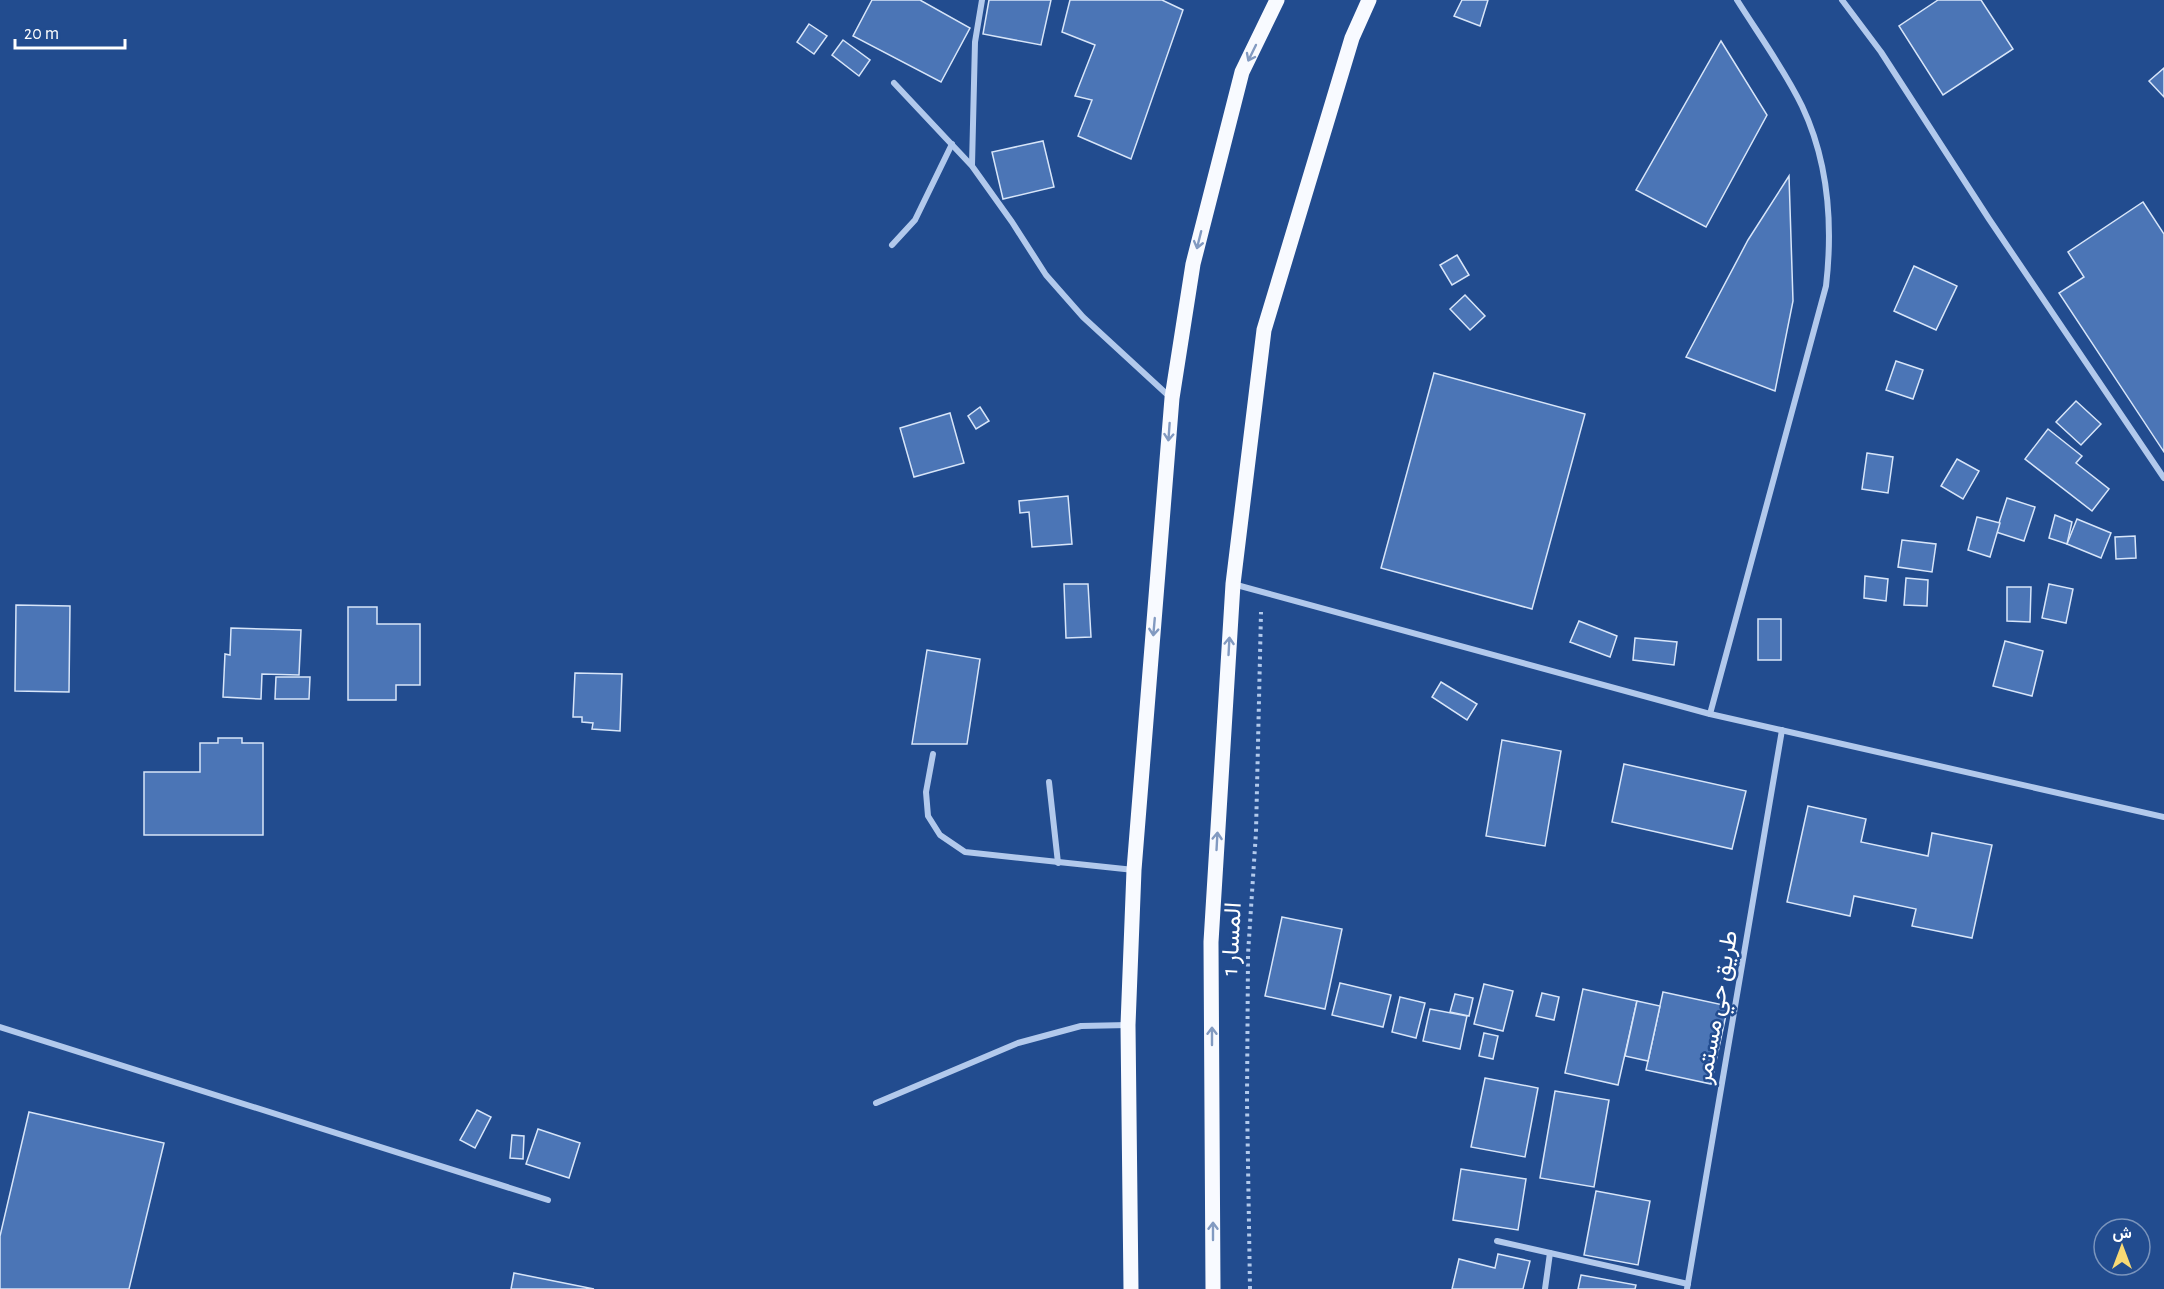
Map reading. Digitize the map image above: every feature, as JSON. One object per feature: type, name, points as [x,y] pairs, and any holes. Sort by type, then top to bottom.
[{"type":"main road","points":[[1213,1289],[1211,942],[1233,584],[1264,330],[1353,38],[1369,0]]},
{"type":"main road","points":[[1131,1289],[1128,1025],[1134,870],[1172,398],[1193,264],[1239,83],[1274,3]]},
{"type":"street","points":[[972,166],[975,42],[982,0]]},
{"type":"street","points":[[1710,714],[1826,286],[1830,250],[1830,213],[1825,177],[1816,141],[1803,107],[1737,0]]},
{"type":"street","points":[[1842,0],[1881,52],[1989,219],[2164,478]]},
{"type":"street","points":[[894,83],[972,166],[1046,275],[1083,316],[1172,398]]},
{"type":"street","points":[[892,245],[915,220],[952,144]]},
{"type":"street","points":[[1233,584],[1710,714],[2164,817]]},
{"type":"street","name":"طريق حي مستمر","points":[[1688,1286],[1782,730]]},
{"type":"street","points":[[933,754],[926,792],[928,816],[940,835],[965,852],[1134,870]]},
{"type":"street","points":[[1049,782],[1058,863]]},
{"type":"street","points":[[876,1104],[1018,1043],[1081,1026],[1128,1025]]},
{"type":"street","points":[[0,1027],[548,1200]]},
{"type":"street","points":[[1497,1241],[1688,1286]]},
{"type":"street","points":[[1545,1289],[1550,1253]]},
{"type":"path","name":"المسار 1","points":[[1250,1289],[1247,1101],[1248,954],[1256,832],[1262,592]]},
{"type":"building","points":[[872,0],[920,0],[970,28],[941,82],[853,36]]},
{"type":"building","points":[[989,0],[1051,0],[1041,45],[983,34]]},
{"type":"building","points":[[1070,0],[1162,0],[1183,10],[1131,159],[1078,136],[1092,100],[1075,96],[1095,45],[1062,32]]},
{"type":"building","points":[[1462,0],[1488,0],[1480,26],[1454,16]]},
{"type":"building","points":[[1938,0],[1981,0],[2013,49],[1943,95],[1899,26]]},
{"type":"building","points":[[809,24],[827,36],[814,54],[797,42]]},
{"type":"building","points":[[843,40],[870,60],[859,76],[832,55]]},
{"type":"building","points":[[1721,41],[1767,115],[1706,227],[1636,190]]},
{"type":"building","points":[[2164,68],[2164,97],[2149,81]]},
{"type":"building","points":[[1043,141],[1054,187],[1003,199],[992,152]]},
{"type":"building","points":[[1789,176],[1793,301],[1775,391],[1686,357],[1748,240]]},
{"type":"building","points":[[2143,202],[2164,234],[2164,452],[2059,293],[2084,277],[2068,252]]},
{"type":"building","points":[[1457,255],[1469,275],[1452,285],[1440,265]]},
{"type":"building","points":[[1914,266],[1957,286],[1936,330],[1894,311]]},
{"type":"building","points":[[1465,295],[1485,316],[1470,330],[1450,309]]},
{"type":"building","points":[[1896,361],[1923,370],[1913,399],[1886,390]]},
{"type":"building","points":[[1434,373],[1585,414],[1532,609],[1381,568]]},
{"type":"building","points":[[2076,401],[2101,424],[2081,445],[2056,422]]},
{"type":"building","points":[[980,407],[989,421],[976,429],[968,416]]},
{"type":"building","points":[[950,413],[964,463],[914,477],[900,428]]},
{"type":"building","points":[[2048,429],[2082,456],[2076,463],[2109,489],[2092,511],[2025,459]]},
{"type":"building","points":[[1867,453],[1893,457],[1888,493],[1862,489]]},
{"type":"building","points":[[1957,459],[1979,471],[1963,499],[1941,486]]},
{"type":"building","points":[[1068,496],[1072,544],[1032,547],[1029,512],[1020,513],[1019,501]]},
{"type":"building","points":[[2007,498],[2035,507],[2024,541],[1996,532]]},
{"type":"building","points":[[2055,515],[2072,522],[2067,544],[2049,538]]},
{"type":"building","points":[[1977,517],[2000,523],[1990,557],[1968,550]]},
{"type":"building","points":[[2077,519],[2111,533],[2101,558],[2067,544]]},
{"type":"building","points":[[2135,536],[2136,558],[2116,559],[2115,537]]},
{"type":"building","points":[[1902,540],[1936,544],[1932,572],[1898,567]]},
{"type":"building","points":[[1865,576],[1888,579],[1886,601],[1864,598]]},
{"type":"building","points":[[1906,578],[1928,580],[1927,606],[1904,605]]},
{"type":"building","points":[[1064,584],[1088,584],[1091,637],[1066,638]]},
{"type":"building","points":[[2049,584],[2073,589],[2066,623],[2042,618]]},
{"type":"building","points":[[2007,587],[2031,587],[2030,622],[2007,621]]},
{"type":"building","points":[[16,605],[70,606],[69,692],[15,691]]},
{"type":"building","points":[[348,607],[377,607],[377,624],[420,624],[420,685],[396,685],[396,700],[348,700]]},
{"type":"building","points":[[1758,619],[1781,619],[1781,660],[1758,660]]},
{"type":"building","points":[[1579,621],[1617,636],[1610,657],[1570,642]]},
{"type":"building","points":[[231,628],[301,630],[299,675],[262,674],[261,699],[223,697],[225,654],[230,655]]},
{"type":"building","points":[[1635,638],[1677,642],[1674,665],[1633,660]]},
{"type":"building","points":[[2005,641],[2043,651],[2032,696],[1993,686]]},
{"type":"building","points":[[927,650],[980,659],[967,744],[912,744]]},
{"type":"building","points":[[575,673],[622,674],[620,731],[592,729],[593,723],[582,722],[582,717],[573,717]]},
{"type":"building","points":[[276,677],[310,677],[309,699],[275,699]]},
{"type":"building","points":[[1441,682],[1477,704],[1467,720],[1432,697]]},
{"type":"building","points":[[218,738],[242,738],[242,743],[263,743],[263,835],[144,835],[144,772],[200,772],[200,743],[218,743]]},
{"type":"building","points":[[1502,740],[1561,751],[1545,846],[1486,836]]},
{"type":"building","points":[[1624,764],[1746,791],[1732,849],[1612,822]]},
{"type":"building","points":[[1808,806],[1866,819],[1861,842],[1928,856],[1932,833],[1992,845],[1972,938],[1912,926],[1916,909],[1854,896],[1850,916],[1787,902]]},
{"type":"building","points":[[1282,917],[1342,929],[1325,1009],[1265,996]]},
{"type":"building","points":[[1340,983],[1391,995],[1383,1027],[1332,1015]]},
{"type":"building","points":[[1484,984],[1513,991],[1503,1031],[1474,1024]]},
{"type":"building","points":[[1583,989],[1637,1001],[1618,1085],[1565,1073]]},
{"type":"building","points":[[1663,992],[1728,1006],[1711,1084],[1646,1070]]},
{"type":"building","points":[[1542,993],[1559,997],[1554,1020],[1536,1016]]},
{"type":"building","points":[[1455,994],[1473,998],[1469,1016],[1450,1012]]},
{"type":"building","points":[[1400,997],[1425,1003],[1416,1038],[1392,1032]]},
{"type":"building","points":[[1637,1001],[1660,1006],[1648,1061],[1625,1056]]},
{"type":"building","points":[[1430,1009],[1467,1016],[1460,1049],[1423,1041]]},
{"type":"building","points":[[1484,1033],[1498,1036],[1493,1059],[1479,1056]]},
{"type":"building","points":[[1485,1078],[1538,1088],[1525,1157],[1471,1147]]},
{"type":"building","points":[[1555,1091],[1609,1100],[1594,1187],[1540,1178]]},
{"type":"building","points":[[477,1110],[491,1117],[475,1148],[460,1140]]},
{"type":"building","points":[[29,1112],[164,1143],[129,1289],[0,1289],[0,1236]]},
{"type":"building","points":[[538,1129],[580,1143],[569,1178],[526,1164]]},
{"type":"building","points":[[512,1135],[524,1136],[523,1159],[510,1158]]},
{"type":"building","points":[[1461,1169],[1526,1179],[1518,1230],[1453,1220]]},
{"type":"building","points":[[1596,1191],[1650,1201],[1638,1265],[1584,1255]]},
{"type":"building","points":[[1498,1254],[1530,1261],[1523,1289],[1452,1289],[1459,1259],[1495,1268]]},
{"type":"building","points":[[514,1273],[594,1289],[511,1289]]},
{"type":"building","points":[[1581,1275],[1636,1285],[1635,1289],[1578,1289]]}]
